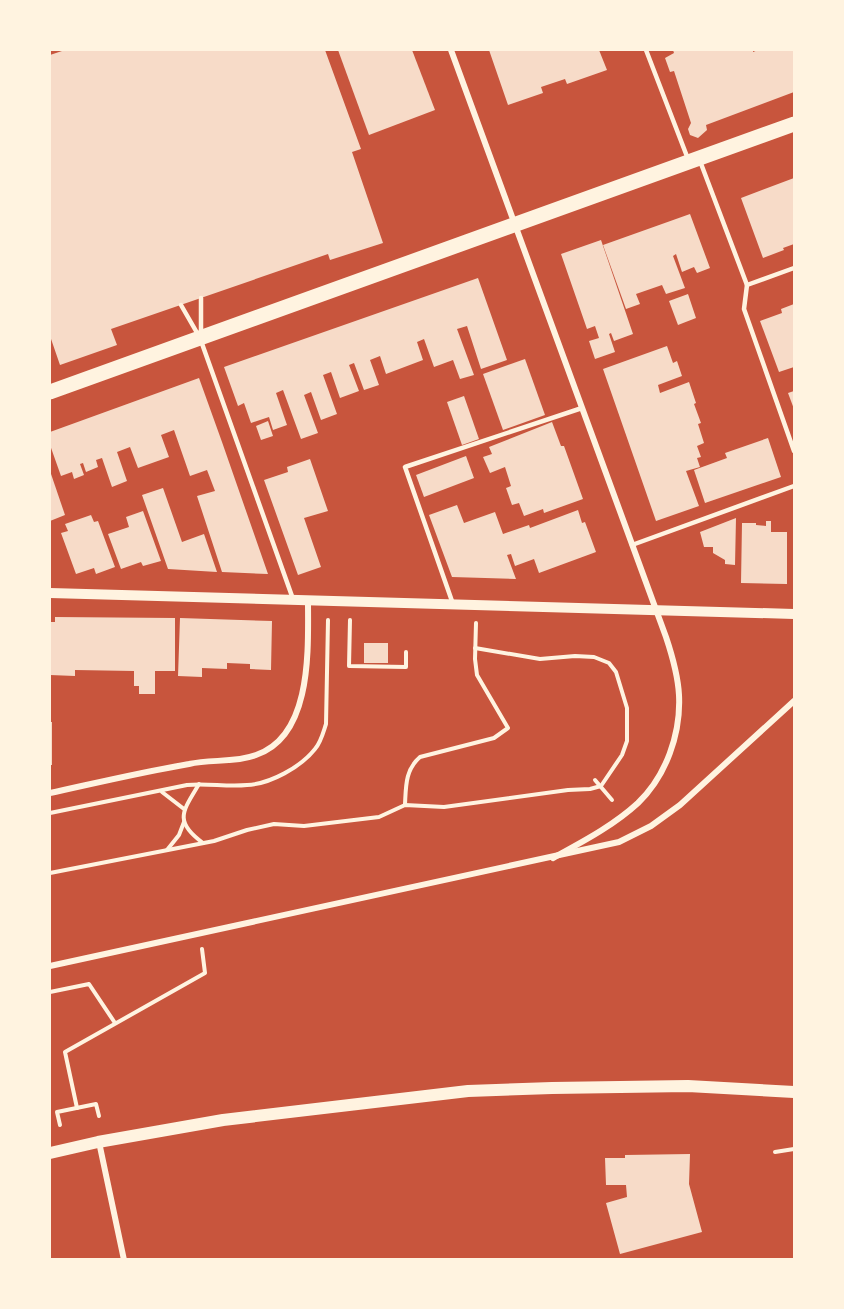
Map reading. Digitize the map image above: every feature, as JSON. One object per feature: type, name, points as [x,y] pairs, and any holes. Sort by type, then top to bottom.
[{"type":"main road","points":[[50,392],[795,124]]},
{"type":"main road","points":[[50,1153],[98,1142],[223,1120],[468,1091],[688,1086],[795,1092]]},
{"type":"street","points":[[451,50],[656,609],[672,658],[679,694],[674,742],[663,771],[639,802],[622,816],[553,858]]},
{"type":"street","points":[[50,593],[795,614]]},
{"type":"street","points":[[50,793],[191,763],[240,760],[260,754],[276,743],[290,727],[303,694],[306,672],[308,600]]},
{"type":"street","points":[[50,966],[619,842],[651,826],[680,805],[795,701]]},
{"type":"street","points":[[98,1142],[124,1260]]},
{"type":"lane","points":[[646,50],[747,285],[744,309],[795,451]]},
{"type":"lane","points":[[747,285],[795,268]]},
{"type":"lane","points":[[201,298],[201,338]]},
{"type":"lane","points":[[181,305],[201,338],[293,599]]},
{"type":"lane","points":[[453,604],[405,467],[582,408]]},
{"type":"lane","points":[[632,545],[795,486]]},
{"type":"path","points":[[350,620],[349,666],[406,667],[406,652]]},
{"type":"path","points":[[405,805],[412,763],[420,758],[494,738],[508,728],[477,675],[476,622]]},
{"type":"path","points":[[50,873],[204,843],[274,824],[304,826],[379,817],[405,805],[444,807],[601,786],[622,755],[627,741],[627,708],[616,672],[609,663],[594,657],[540,659],[499,654],[475,648]]},
{"type":"path","points":[[595,780],[612,800]]},
{"type":"path","points":[[167,850],[179,835],[184,821],[184,809],[200,784]]},
{"type":"path","points":[[161,791],[184,809]]},
{"type":"path","points":[[184,821],[191,834],[204,843]]},
{"type":"path","points":[[77,1108],[65,1052],[205,973],[201,948]]},
{"type":"path","points":[[50,992],[89,984],[115,1023]]},
{"type":"path","points":[[60,1125],[57,1112],[96,1104],[99,1116]]},
{"type":"path","points":[[775,1152],[795,1149]]},
{"type":"building","points":[[65,50],[325,50],[361,149],[352,152],[383,243],[330,260],[328,254],[111,329],[117,345],[60,365],[50,336],[50,55]]},
{"type":"building","points":[[338,50],[412,50],[435,110],[369,135]]},
{"type":"building","points":[[489,50],[599,50],[607,70],[567,84],[565,79],[541,87],[543,93],[508,105]]},
{"type":"building","points":[[673,50],[753,50],[753,52],[793,50],[794,92],[706,125],[707,130],[698,138],[690,135],[688,129],[691,123],[674,71],[670,72],[665,58],[674,53]]},
{"type":"building","points":[[794,178],[794,244],[763,258],[741,198]]},
{"type":"building","points":[[690,214],[710,268],[697,273],[694,267],[682,272],[676,254],[673,256],[685,288],[666,294],[662,285],[636,294],[640,304],[626,309],[603,245]]},
{"type":"building","points":[[601,240],[633,334],[614,341],[611,333],[609,334],[615,352],[595,359],[589,341],[599,338],[595,326],[587,329],[561,254]]},
{"type":"building","points":[[478,278],[507,360],[481,369],[467,326],[457,329],[474,375],[460,379],[453,360],[434,367],[424,339],[417,342],[423,360],[386,374],[380,356],[370,360],[379,385],[364,390],[354,363],[349,365],[359,391],[340,398],[331,372],[323,375],[337,414],[321,420],[311,392],[304,395],[318,433],[301,439],[283,390],[276,393],[287,425],[273,430],[269,417],[251,423],[244,403],[238,406],[224,367]]},
{"type":"building","points":[[688,294],[696,318],[678,325],[669,301]]},
{"type":"building","points":[[794,304],[794,367],[779,372],[760,321],[782,313],[781,309]]},
{"type":"building","points":[[667,346],[673,363],[677,361],[682,376],[658,385],[660,393],[689,382],[701,423],[698,424],[704,443],[697,446],[701,457],[697,458],[700,467],[686,471],[699,506],[656,521],[603,369]]},
{"type":"building","points":[[525,359],[545,415],[503,430],[483,374]]},
{"type":"building","points":[[199,378],[268,574],[222,572],[197,496],[215,491],[207,470],[190,476],[174,430],[161,435],[169,457],[138,468],[130,447],[117,452],[127,481],[112,487],[102,458],[96,460],[98,467],[86,472],[83,463],[80,464],[84,475],[74,479],[72,472],[61,476],[50,445],[50,432]]},
{"type":"building","points":[[794,391],[794,409],[788,393]]},
{"type":"building","points":[[464,396],[479,439],[462,445],[447,402]]},
{"type":"building","points":[[268,421],[273,436],[261,440],[256,426]]},
{"type":"building","points":[[552,422],[561,446],[564,446],[583,499],[544,513],[543,509],[524,516],[519,503],[512,505],[506,488],[511,486],[505,467],[490,473],[483,457],[492,454],[489,447]]},
{"type":"building","points":[[768,438],[781,477],[705,503],[694,470],[727,458],[725,453]]},
{"type":"building","points":[[466,456],[474,478],[424,497],[416,475]]},
{"type":"building","points":[[310,459],[328,511],[304,518],[321,567],[298,575],[264,480],[288,472],[287,467]]},
{"type":"building","points":[[50,471],[65,515],[50,521]]},
{"type":"building","points":[[163,488],[182,542],[204,534],[217,572],[168,569],[142,495]]},
{"type":"building","points":[[457,505],[464,523],[495,512],[503,534],[529,525],[530,528],[578,510],[596,552],[539,573],[534,559],[515,566],[511,554],[507,555],[516,579],[452,577],[429,515]]},
{"type":"building","points":[[143,511],[161,561],[143,566],[141,562],[121,569],[108,534],[129,527],[126,517]]},
{"type":"building","points":[[91,515],[94,522],[98,521],[115,567],[96,574],[94,568],[76,574],[61,533],[68,531],[65,524]]},
{"type":"building","points":[[736,518],[735,565],[725,564],[725,560],[713,553],[713,547],[704,547],[700,532]]},
{"type":"building","points":[[766,521],[771,521],[771,532],[787,532],[787,584],[741,583],[742,523],[766,526]]},
{"type":"building","points":[[55,617],[175,618],[175,671],[155,671],[155,694],[139,694],[139,686],[134,686],[134,671],[75,670],[75,676],[50,675],[50,622],[55,622]]},
{"type":"building","points":[[180,618],[272,621],[271,670],[250,669],[250,664],[227,663],[227,669],[202,668],[202,677],[178,676]]},
{"type":"building","points":[[364,643],[388,643],[388,663],[364,663]]},
{"type":"building","points":[[50,722],[52,722],[52,765],[50,765]]},
{"type":"building","points":[[690,1154],[689,1184],[702,1232],[620,1254],[606,1203],[627,1197],[626,1185],[606,1185],[605,1158],[625,1158],[625,1155]]}]
